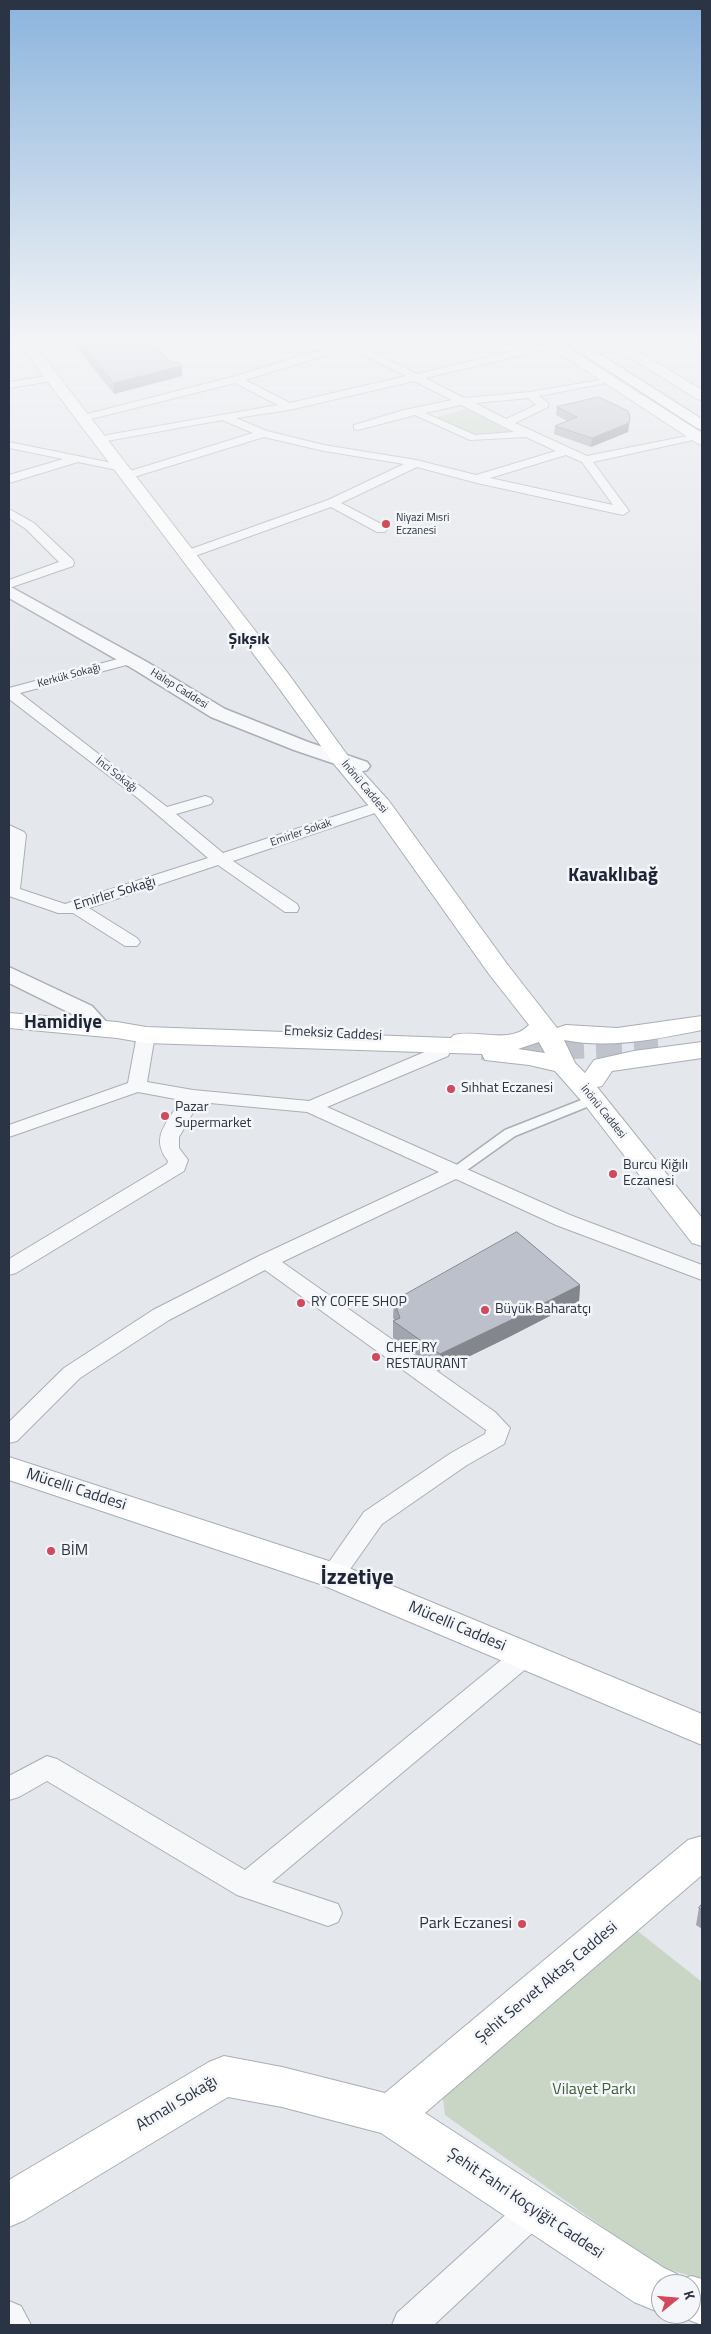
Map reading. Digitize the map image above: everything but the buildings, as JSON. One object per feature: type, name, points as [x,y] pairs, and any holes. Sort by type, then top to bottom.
[{"type":"main road","name":"İnönü Caddesi","points":[[109,447],[195,552],[390,804],[554,1029],[564,1066],[593,1089],[702,1237]]},
{"type":"main road","name":"İnönü Caddesi","points":[[113,447],[341,760],[381,806],[498,969],[554,1029]]},
{"type":"main road","name":"Emeksiz Caddesi","points":[[9,1021],[109,1029],[183,1042],[441,1052],[488,1048],[527,1039],[538,1033],[554,1029]]},
{"type":"main road","points":[[554,1029],[605,1037],[702,1023]]},
{"type":"main road","name":"Emeksiz Caddesi","points":[[109,1029],[169,1027],[488,1048],[564,1066]]},
{"type":"main road","points":[[554,1029],[593,1089],[598,1090],[702,1220]]},
{"type":"main road","name":"Emeksiz Caddesi","points":[[146,1035],[231,1040],[488,1048]]},
{"type":"main road","points":[[605,1037],[603,1048],[610,1055],[622,1061]]},
{"type":"main road","points":[[593,1089],[603,1065],[702,1050]]},
{"type":"main road","name":"Mücelli Caddesi","points":[[9,1468],[332,1575],[702,1730]]},
{"type":"main road","name":"Şehit Servet Aktaş Caddesi","points":[[391,2115],[702,1852]]},
{"type":"main road","name":"Atmalı Sokağı","points":[[9,2205],[224,2076],[282,2086],[324,2099],[391,2115]]},
{"type":"main road","name":"Şehit Fahri Koçyiğit Caddesi","points":[[391,2115],[651,2286]]},
{"type":"street","points":[[18,447],[128,470],[194,456],[221,447]]},
{"type":"street","points":[[320,447],[416,463],[477,479],[623,510],[586,460],[554,447]]},
{"type":"street","points":[[586,460],[644,447]]},
{"type":"street","points":[[477,479],[565,452]]},
{"type":"street","points":[[9,479],[78,459]]},
{"type":"street","points":[[195,552],[332,503],[416,463]]},
{"type":"street","points":[[332,503],[381,529]]},
{"type":"street","points":[[9,513],[30,526],[68,563],[9,584]]},
{"type":"street","name":"Halep Caddesi","points":[[9,591],[218,713],[301,746],[360,766]]},
{"type":"street","name":"Kerkük Sokağı","points":[[9,692],[129,660]]},
{"type":"street","name":"İnci Sokağı","points":[[9,692],[221,860],[291,908]]},
{"type":"street","points":[[164,813],[205,801]]},
{"type":"street","name":"Emirler Sokak","points":[[221,860],[381,806]]},
{"type":"street","points":[[9,830],[18,835],[10,891]]},
{"type":"street","name":"Emirler Sokağı","points":[[10,891],[64,909],[76,907],[221,860]]},
{"type":"street","points":[[76,907],[131,942]]},
{"type":"street","points":[[9,974],[84,1011],[109,1029]]},
{"type":"street","points":[[137,1086],[146,1035]]},
{"type":"street","points":[[311,1107],[441,1052]]},
{"type":"street","points":[[9,1131],[137,1086],[193,1096],[311,1107],[563,1220],[702,1273]]},
{"type":"street","points":[[9,1435],[72,1373],[161,1315],[266,1261],[455,1172],[510,1133],[593,1089]]},
{"type":"street","points":[[9,1268],[178,1167],[178,1160],[169,1149],[169,1137],[193,1096]]},
{"type":"street","points":[[266,1261],[488,1418],[498,1428],[496,1438],[459,1459],[373,1518],[332,1575]]},
{"type":"street","points":[[247,1886],[525,1655]]},
{"type":"street","points":[[9,1789],[47,1767],[247,1886],[328,1913]]},
{"type":"street","points":[[409,2325],[535,2210]]},
{"type":"street","points":[[9,2318],[14,2325]]},
{"type":"green space","name":"Vilayet Parkı","points":[[625,1921],[702,1982],[702,2280],[701,2274],[684,2274],[656,2265],[445,2115],[442,2091]]},
{"type":"tunnel","points":[[482,1047],[508,1049],[658,1042]]},
{"type":"place","name":"Niyazi Mısri Eczanesi","points":[[386,524]]},
{"type":"place","name":"Sıhhat Eczanesi","points":[[451,1089]]},
{"type":"place","name":"Pazar Supermarket","points":[[165,1116]]},
{"type":"place","name":"Burcu Kiğılı Eczanesi","points":[[613,1174]]},
{"type":"place","name":"RY COFFE SHOP","points":[[301,1303]]},
{"type":"place","name":"Büyük Baharatçı","points":[[485,1310]]},
{"type":"place","name":"CHEF RY RESTAURANT","points":[[376,1357]]},
{"type":"place","name":"BİM","points":[[51,1551]]},
{"type":"place","name":"Park Eczanesi","points":[[522,1924]]},
{"type":"district","name":"Şıkşık","points":[[249,640]]},
{"type":"district","name":"Kavaklıbağ","points":[[613,876]]},
{"type":"district","name":"Hamidiye","points":[[63,1023]]},
{"type":"district","name":"İzzetiye","points":[[357,1579]]}]
